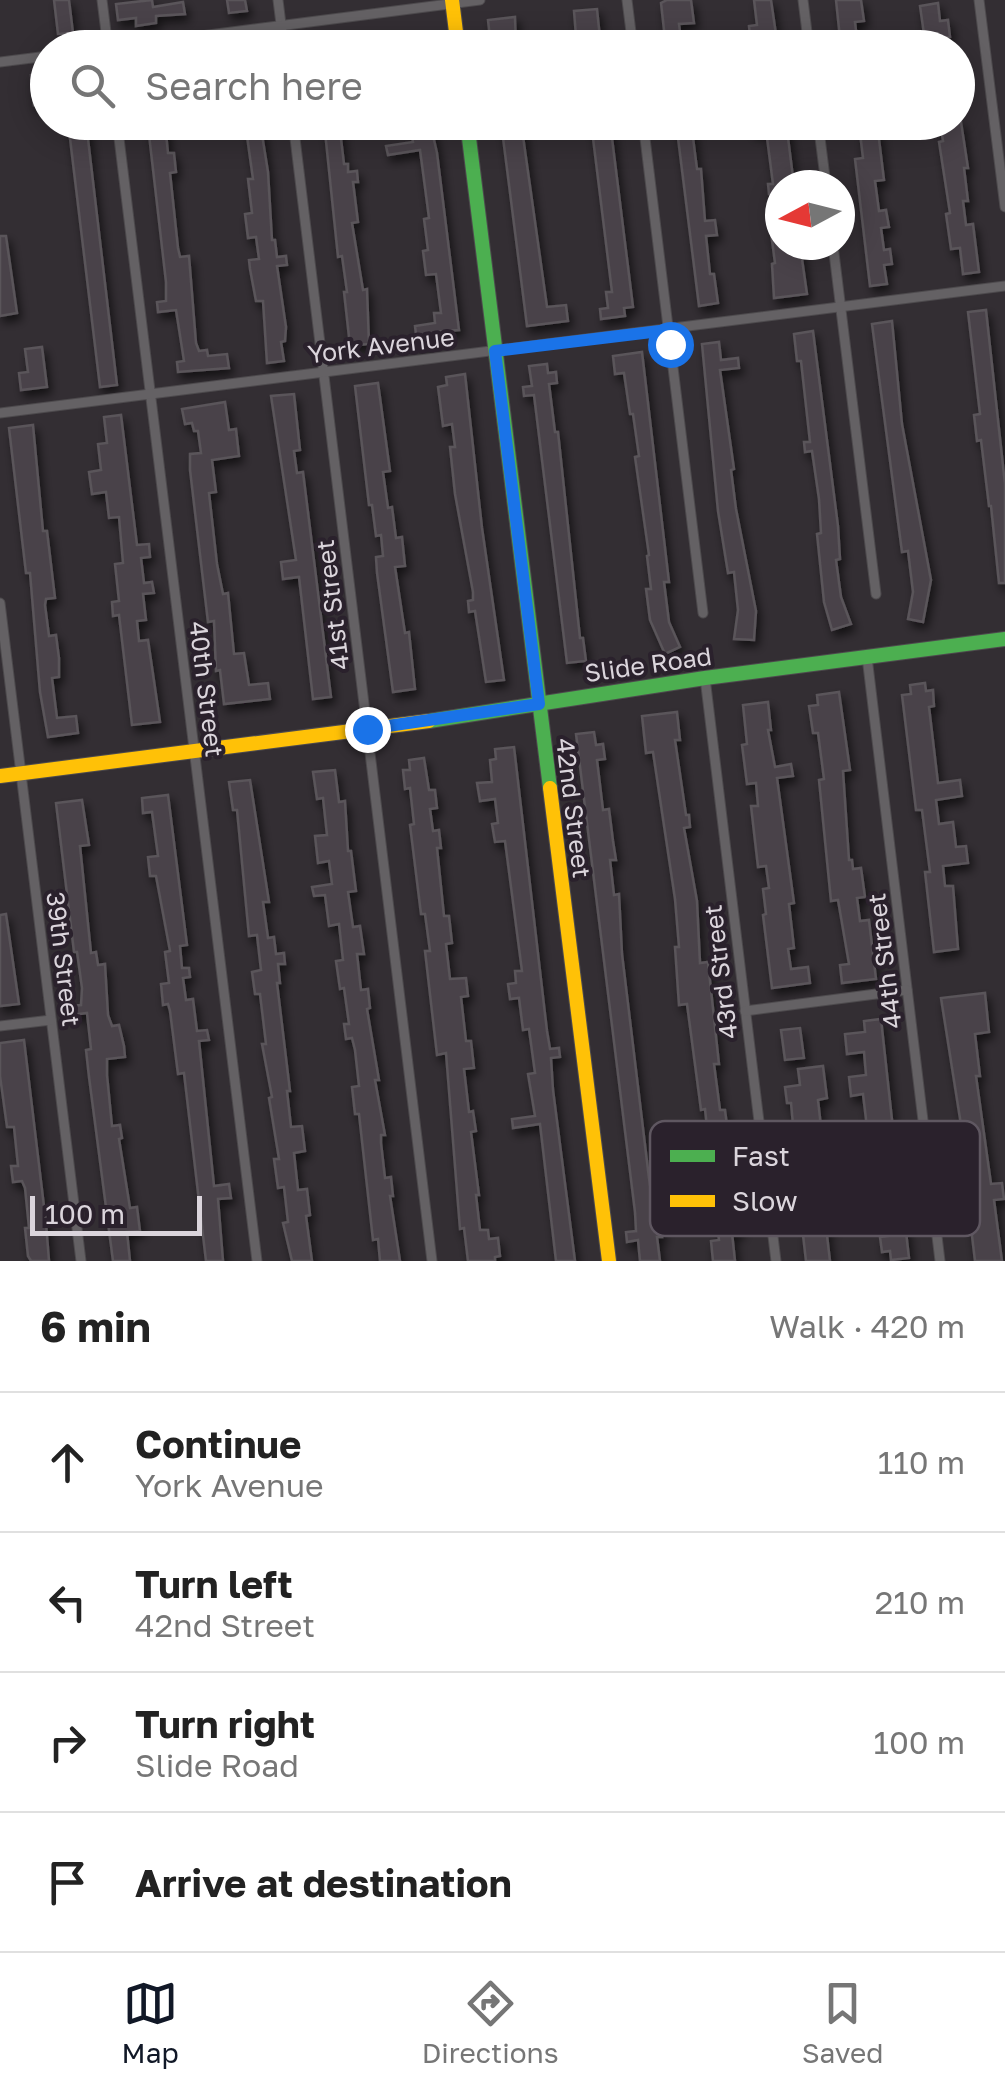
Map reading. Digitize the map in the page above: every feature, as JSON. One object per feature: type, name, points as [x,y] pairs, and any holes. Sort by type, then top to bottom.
[{"type":"street","points":[[102,0],[106,30]]},
{"type":"street","points":[[278,0],[282,30]]},
{"type":"street","points":[[243,30],[480,0]]},
{"type":"street","points":[[628,0],[631,30]]},
{"type":"street","points":[[803,0],[807,30]]},
{"type":"street","points":[[980,0],[1005,207]]},
{"type":"street","points":[[452,2],[456,30]]},
{"type":"street","points":[[0,62],[30,58]]},
{"type":"street","name":"40th Street","points":[[119,140],[257,1261]]},
{"type":"street","name":"41st Street","points":[[295,140],[432,1261]]},
{"type":"street","name":"42nd Street","points":[[469,140],[609,1261]]},
{"type":"street","points":[[644,140],[703,614]]},
{"type":"street","points":[[820,140],[824,170]]},
{"type":"street","points":[[835,260],[876,594]]},
{"type":"street","name":"York Avenue","points":[[0,413],[1005,286]]},
{"type":"street","name":"39th Street","points":[[0,602],[82,1261]]},
{"type":"street","name":"Slide Road","points":[[0,776],[367,729],[705,678],[1005,639]]},
{"type":"street","name":"44th Street","points":[[868,657],[923,1121]]},
{"type":"street","name":"43rd Street","points":[[705,678],[759,1121]]},
{"type":"street","points":[[745,1011],[907,990]]},
{"type":"street","points":[[0,1026],[51,1020]]},
{"type":"street","name":"43rd Street","points":[[773,1236],[776,1261]]},
{"type":"street","name":"44th Street","points":[[937,1236],[940,1261]]},
{"type":"building","points":[[54,0],[69,0],[73,30],[58,30]]},
{"type":"building","points":[[152,0],[153,7],[183,2],[185,14],[156,16],[156,23],[136,26],[136,18],[118,20],[116,4]]},
{"type":"building","points":[[227,0],[245,0],[247,11],[229,13]]},
{"type":"building","points":[[691,0],[694,23],[679,24],[680,30],[664,30],[661,3]]},
{"type":"building","points":[[754,0],[771,0],[775,30],[749,30],[749,26],[757,25]]},
{"type":"building","points":[[836,0],[861,0],[864,21],[855,22],[856,30],[839,30]]},
{"type":"building","points":[[938,3],[940,21],[948,20],[949,30],[923,30],[920,6]]},
{"type":"building","points":[[597,9],[599,30],[576,30],[574,11]]},
{"type":"building","points":[[515,17],[515,30],[489,30],[488,20]]},
{"type":"building","points":[[70,140],[88,140],[117,385],[100,387]]},
{"type":"building","points":[[150,140],[167,140],[168,153],[174,153],[176,172],[170,173],[178,248],[180,257],[189,256],[196,343],[199,351],[207,350],[208,356],[227,354],[229,368],[178,372],[177,362],[184,361],[176,310],[158,312],[157,302],[166,301]]},
{"type":"building","points":[[248,140],[263,140],[272,240],[277,257],[286,256],[287,265],[277,266],[286,327],[285,341],[281,342],[284,361],[267,363],[263,301],[256,301],[250,269],[249,260],[259,259],[256,237],[248,238],[245,214],[252,213],[248,179],[253,179]]},
{"type":"building","points":[[326,140],[341,140],[348,172],[357,171],[358,182],[353,182],[358,222],[352,223],[363,290],[367,289],[369,344],[350,346],[347,292],[342,256],[338,257]]},
{"type":"building","points":[[434,140],[459,330],[435,332],[436,341],[417,343],[415,326],[435,323],[434,313],[441,313],[436,274],[426,275],[424,219],[429,218],[420,150],[388,155],[386,146]]},
{"type":"building","points":[[503,140],[524,140],[547,307],[566,305],[568,321],[527,326]]},
{"type":"building","points":[[593,140],[612,140],[633,307],[624,308],[625,316],[601,319],[600,309],[608,308],[606,292],[612,292]]},
{"type":"building","points":[[678,140],[693,140],[697,169],[701,169],[705,221],[715,220],[717,235],[706,236],[718,303],[699,306]]},
{"type":"building","points":[[767,140],[788,140],[792,170],[771,170]]},
{"type":"building","points":[[861,140],[879,140],[884,180],[875,181],[879,211],[886,210],[889,227],[881,228],[884,250],[890,249],[892,264],[884,265],[887,284],[870,286],[855,159],[863,158]]},
{"type":"building","points":[[964,140],[968,201],[963,201],[966,225],[973,224],[979,272],[963,274],[960,248],[951,249],[946,214],[950,213],[939,142]]},
{"type":"building","points":[[0,236],[6,236],[17,313],[0,316]]},
{"type":"building","points":[[775,260],[802,260],[807,294],[774,298]]},
{"type":"building","points":[[986,310],[1005,484],[1005,583],[999,583],[991,506],[974,415],[980,414],[968,312]]},
{"type":"building","points":[[892,321],[902,424],[931,580],[923,622],[908,619],[913,592],[908,551],[902,552],[872,324]]},
{"type":"building","points":[[813,331],[838,526],[840,559],[836,560],[841,597],[851,624],[832,630],[824,602],[817,534],[821,533],[819,499],[812,451],[805,452],[804,442],[810,442],[794,334]]},
{"type":"building","points":[[719,342],[721,360],[738,358],[739,368],[720,370],[736,509],[756,611],[754,640],[734,639],[738,610],[734,572],[728,573],[718,511],[702,344]]},
{"type":"building","points":[[42,347],[47,387],[21,390],[19,373],[28,372],[25,349]]},
{"type":"building","points":[[642,352],[669,582],[664,582],[669,622],[680,647],[665,654],[650,620],[646,589],[651,589],[649,555],[633,414],[624,373],[615,374],[613,356]]},
{"type":"building","points":[[547,364],[548,373],[556,372],[557,383],[549,384],[586,661],[567,663],[534,395],[524,396],[523,387],[532,386],[529,366]]},
{"type":"building","points":[[465,374],[504,680],[486,682],[475,611],[469,612],[468,601],[473,600],[473,592],[455,494],[452,424],[443,426],[438,387],[447,385],[446,377]]},
{"type":"building","points":[[378,383],[390,471],[383,472],[396,538],[402,537],[405,566],[395,567],[405,633],[409,632],[415,689],[393,692],[377,573],[376,557],[383,556],[381,535],[376,536],[369,505],[355,386]]},
{"type":"building","points":[[294,394],[300,450],[294,451],[297,473],[303,472],[331,697],[313,699],[299,577],[283,579],[281,562],[296,560],[271,396]]},
{"type":"building","points":[[225,402],[229,430],[236,429],[239,456],[212,460],[216,492],[209,493],[217,564],[223,594],[228,593],[234,654],[244,653],[249,685],[268,683],[270,699],[224,704],[220,670],[216,671],[214,621],[208,622],[190,470],[190,454],[201,453],[198,431],[194,431],[192,423],[185,424],[182,409]]},
{"type":"building","points":[[121,415],[137,545],[149,544],[150,557],[141,558],[144,583],[152,582],[154,593],[143,594],[146,620],[137,621],[139,641],[148,640],[160,722],[132,725],[119,615],[113,616],[112,602],[119,601],[115,564],[123,563],[119,517],[109,518],[106,492],[92,494],[89,472],[101,470],[98,444],[107,443],[104,417]]},
{"type":"building","points":[[33,425],[43,531],[47,531],[55,598],[46,599],[45,605],[49,636],[56,635],[59,658],[59,677],[52,678],[57,718],[76,716],[78,733],[48,737],[9,428]]},
{"type":"building","points":[[925,683],[926,691],[933,690],[934,706],[929,707],[938,783],[960,780],[962,796],[936,800],[939,824],[953,822],[956,847],[966,846],[968,863],[943,866],[945,886],[953,886],[958,949],[934,952],[925,872],[930,872],[922,810],[916,810],[902,695],[911,694],[910,685]]},
{"type":"building","points":[[839,692],[850,770],[843,771],[849,860],[853,869],[861,868],[865,897],[857,898],[860,921],[869,920],[876,979],[842,983],[840,965],[849,964],[838,900],[831,901],[819,780],[824,779],[818,733],[813,733],[809,706],[818,705],[817,695]]},
{"type":"building","points":[[768,702],[775,767],[791,764],[793,776],[777,778],[794,903],[789,904],[794,948],[788,949],[791,969],[808,967],[810,983],[772,988],[763,915],[763,889],[769,888],[766,866],[758,867],[751,806],[758,806],[756,783],[747,784],[742,745],[747,744],[743,705]]},
{"type":"building","points":[[677,712],[680,740],[675,740],[689,815],[690,827],[684,828],[697,901],[700,963],[708,962],[719,1064],[714,1064],[720,1110],[725,1110],[726,1121],[706,1121],[705,1109],[701,1110],[687,1004],[679,1005],[675,899],[653,752],[646,753],[642,716]]},
{"type":"building","points":[[594,732],[596,745],[603,744],[605,759],[597,760],[603,810],[609,809],[616,860],[610,860],[614,895],[619,894],[622,954],[650,1185],[650,1236],[662,1236],[657,1237],[660,1261],[640,1261],[638,1240],[627,1242],[626,1232],[636,1231],[635,1212],[576,734]]},
{"type":"building","points":[[514,747],[547,1031],[550,1049],[559,1048],[560,1057],[551,1058],[553,1090],[575,1261],[556,1261],[540,1124],[513,1128],[512,1119],[535,1116],[528,1074],[535,1073],[529,1029],[523,1030],[519,998],[510,999],[508,984],[516,983],[515,971],[522,971],[505,841],[495,842],[495,799],[480,801],[477,783],[492,782],[490,760],[496,759],[495,749]]},
{"type":"building","points":[[424,758],[429,790],[435,790],[437,808],[430,809],[433,831],[439,830],[441,848],[437,848],[444,916],[449,916],[452,943],[446,944],[450,979],[466,978],[468,996],[461,997],[466,1041],[471,1041],[474,1068],[464,1069],[469,1112],[473,1111],[476,1131],[471,1132],[476,1195],[480,1230],[488,1230],[489,1239],[498,1238],[500,1256],[495,1261],[468,1261],[464,1228],[460,1229],[446,1053],[437,1055],[425,951],[430,951],[425,914],[421,914],[410,825],[414,824],[410,788],[405,789],[403,770],[410,770],[409,760]]},
{"type":"building","points":[[335,770],[339,802],[345,801],[348,851],[356,891],[348,892],[353,927],[360,926],[364,954],[357,954],[361,990],[368,989],[367,1009],[379,1080],[375,1080],[385,1135],[381,1135],[385,1178],[391,1177],[390,1196],[400,1261],[380,1261],[378,1239],[373,1240],[359,1114],[355,1114],[352,1087],[359,1086],[355,1050],[352,1038],[346,1039],[344,1024],[349,1024],[336,961],[343,960],[339,924],[329,926],[325,895],[314,896],[312,887],[332,884],[329,861],[318,863],[315,836],[327,835],[323,798],[317,799],[313,772]]},
{"type":"building","points":[[250,780],[269,902],[263,902],[268,938],[274,937],[276,954],[284,953],[285,964],[278,964],[277,983],[291,1127],[302,1126],[305,1151],[294,1153],[298,1190],[307,1189],[312,1261],[292,1261],[283,1223],[288,1222],[284,1187],[278,1188],[274,1159],[279,1159],[262,1044],[266,1044],[260,994],[255,994],[252,972],[261,970],[257,935],[249,936],[237,810],[233,810],[229,782]]},
{"type":"building","points":[[168,795],[187,945],[180,946],[182,968],[189,968],[190,977],[183,978],[186,1000],[193,999],[197,1031],[207,1030],[209,1040],[199,1041],[214,1186],[229,1184],[231,1198],[218,1199],[223,1261],[206,1261],[184,1073],[178,1074],[170,1011],[168,1004],[163,1005],[161,984],[169,983],[165,952],[170,951],[156,876],[150,876],[148,857],[158,856],[152,812],[143,813],[142,798]]},
{"type":"building","points":[[82,800],[89,845],[80,846],[91,953],[96,952],[98,965],[105,964],[108,1015],[112,1026],[119,1025],[124,1046],[125,1057],[107,1059],[107,1075],[112,1126],[120,1125],[130,1208],[137,1207],[140,1231],[127,1232],[130,1261],[113,1261],[86,1050],[91,1049],[87,1013],[72,1015],[71,1006],[81,1005],[82,988],[56,803]]},
{"type":"building","points":[[6,914],[19,1004],[0,1006],[0,915]]},
{"type":"building","points":[[985,993],[989,1032],[975,1034],[980,1076],[976,1076],[991,1184],[1002,1183],[1004,1199],[994,1200],[1002,1261],[975,1261],[972,1236],[980,1236],[980,1121],[960,1121],[941,998]]},
{"type":"building","points":[[881,1019],[892,1121],[866,1121],[863,1094],[851,1096],[849,1077],[866,1075],[864,1052],[847,1054],[845,1034],[865,1032],[864,1021]]},
{"type":"building","points":[[800,1028],[804,1058],[785,1060],[781,1030]]},
{"type":"building","points":[[24,1040],[49,1261],[31,1261],[28,1256],[25,1188],[22,1181],[13,1182],[11,1166],[18,1166],[14,1127],[7,1127],[0,1076],[0,1043]]},
{"type":"building","points":[[823,1066],[827,1098],[818,1100],[820,1121],[793,1121],[785,1087],[800,1085],[798,1069]]},
{"type":"building","points":[[718,1236],[732,1236],[735,1261],[713,1261],[711,1241],[719,1240]]},
{"type":"building","points":[[803,1236],[827,1236],[830,1261],[806,1261]]},
{"type":"building","points":[[906,1236],[909,1258],[891,1260],[890,1251],[882,1252],[880,1237]]},
{"type":"traffic: fast","points":[[469,140],[550,788]]},
{"type":"traffic: fast","points":[[429,721],[705,678],[1005,639]]},
{"type":"traffic: slow","points":[[452,0],[456,30]]},
{"type":"traffic: slow","points":[[0,776],[429,721]]},
{"type":"traffic: slow","points":[[550,788],[609,1261]]},
{"type":"route","points":[[367,729],[539,704],[495,351],[668,330],[670,344]]}]
